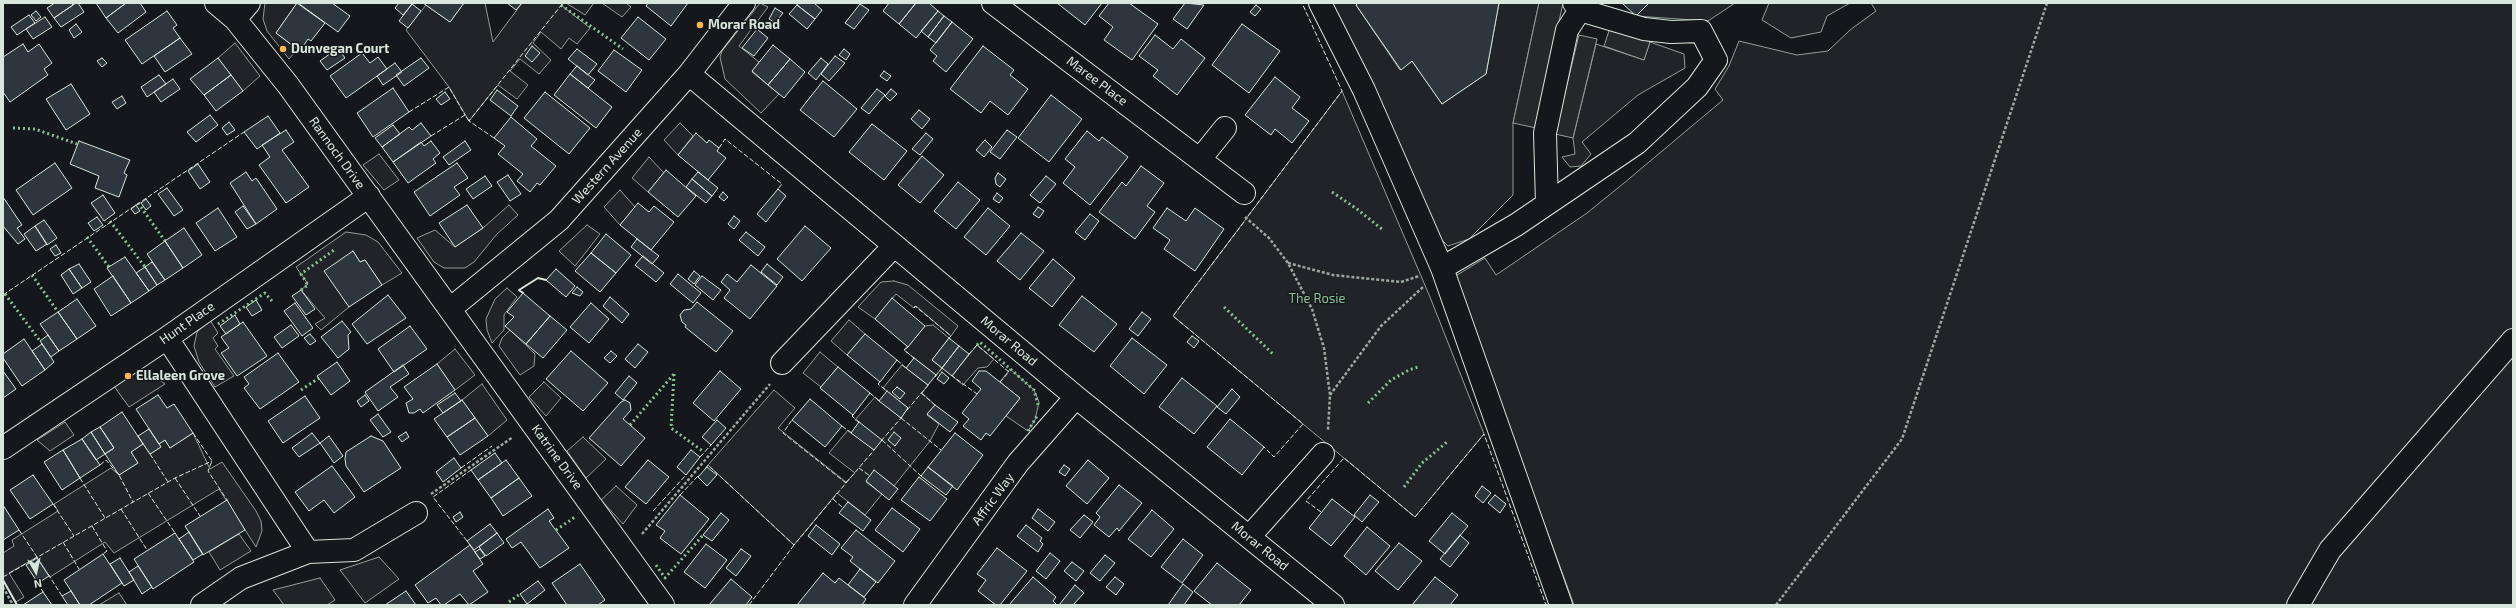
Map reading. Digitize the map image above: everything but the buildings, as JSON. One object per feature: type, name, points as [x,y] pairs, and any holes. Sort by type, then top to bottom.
[{"type":"street","name":"Rannoch Drive","points":[[216,3],[235,19],[288,85],[450,309]]},
{"type":"street","points":[[235,19],[250,3]]},
{"type":"street","name":"Western Avenue","points":[[450,309],[559,220],[689,74],[744,3]]},
{"type":"street","name":"Maree Place","points":[[993,3],[1244,193]]},
{"type":"street","points":[[1320,3],[1364,90],[1442,268],[1560,605]]},
{"type":"street","points":[[1442,268],[1547,204],[1636,143],[1698,87],[1716,60],[1701,31],[1671,32],[1644,29],[1577,7],[1567,30],[1544,133],[1547,204]]},
{"type":"street","name":"Morar Road","points":[[689,74],[1076,397],[1333,605]]},
{"type":"street","points":[[1200,159],[1225,128]]},
{"type":"street","name":"Hunt Place","points":[[3,448],[167,338],[369,196]]},
{"type":"street","points":[[782,363],[894,246]]},
{"type":"street","name":"Katrine Drive","points":[[450,309],[663,605]]},
{"type":"street","points":[[167,338],[308,552]]},
{"type":"street","points":[[2298,605],[2330,550],[2513,340]]},
{"type":"street","name":"Affric Way","points":[[923,602],[1018,463],[1076,397]]},
{"type":"street","points":[[1249,537],[1323,454]]},
{"type":"street","points":[[202,605],[241,578],[308,552],[354,550],[416,513]]},
{"type":"path","points":[[1776,605],[1902,439],[2047,3]]},
{"type":"path","points":[[1244,193],[1240,212],[1269,238],[1288,263],[1312,309],[1324,348],[1330,395],[1327,435],[1323,454]]},
{"type":"path","points":[[1288,263],[1334,275],[1401,282],[1442,268]]},
{"type":"path","points":[[1330,395],[1380,326],[1442,268]]},
{"type":"path","points":[[626,552],[773,380],[782,363]]},
{"type":"path","points":[[416,513],[427,496],[533,423]]},
{"type":"path","points":[[3,587],[13,605]]},
{"type":"green space","points":[[265,3],[297,3],[276,33],[300,51],[295,52],[289,59],[267,31],[263,19]]},
{"type":"green space","points":[[464,3],[485,3],[493,42],[522,3],[563,3],[561,5],[590,28],[577,44],[569,38],[561,49],[541,32],[533,43],[551,60],[539,74],[520,59],[510,71],[528,85],[517,99],[498,85],[469,121],[449,87],[406,30],[426,5],[450,22]]},
{"type":"green space","points":[[566,3],[594,3],[585,15]]},
{"type":"green space","points":[[602,3],[626,3],[631,7],[622,17]]},
{"type":"green space","points":[[760,3],[768,7],[739,46],[759,62],[752,72],[779,94],[761,113],[725,79],[720,57],[722,51]]},
{"type":"green space","points":[[1326,3],[1358,3],[1356,5],[1400,70],[1412,61],[1442,104],[1486,74],[1499,3],[1539,3],[1513,123],[1513,195],[1469,239],[1448,246],[1432,230]]},
{"type":"green space","points":[[1649,3],[1735,3],[1708,21],[1636,16]]},
{"type":"green space","points":[[1769,3],[1850,3],[1827,16],[1821,32],[1791,38],[1762,20]]},
{"type":"green space","points":[[1871,3],[2513,3],[2513,605],[1574,605],[1454,277],[1485,258],[1496,275],[1587,213],[1624,183],[1723,100],[1715,89],[1729,66],[1739,41],[1797,55],[1828,51],[1850,30],[1876,11]]},
{"type":"green space","points":[[1650,42],[1684,54],[1685,68],[1638,95],[1582,142],[1591,154],[1581,166],[1570,167],[1562,157],[1575,154],[1573,138],[1596,44],[1644,60]]},
{"type":"green space","points":[[235,43],[260,76],[243,91],[218,58]]},
{"type":"green space","name":"The Rosie","points":[[1342,91],[1430,297],[1484,434],[1415,517],[1173,316]]},
{"type":"green space","points":[[680,123],[693,136],[678,155],[664,140]]},
{"type":"green space","points":[[379,154],[399,180],[384,190],[363,165]]},
{"type":"green space","points":[[649,157],[664,173],[648,192],[632,178]]},
{"type":"green space","points":[[620,190],[635,207],[620,225],[604,207]]},
{"type":"green space","points":[[509,205],[518,215],[497,234],[474,262],[465,268],[444,268],[434,262],[417,238],[435,230],[455,247],[483,228]]},
{"type":"green space","points":[[587,225],[600,234],[575,266],[559,251]]},
{"type":"green space","points":[[346,232],[366,235],[378,242],[402,273],[382,285],[365,260],[360,262],[353,251],[349,307],[321,330],[315,324],[325,318],[301,290],[308,284],[296,267]]},
{"type":"green space","points":[[894,281],[908,285],[958,326],[951,336],[916,306],[914,308],[896,294],[875,319],[858,307],[881,282]]},
{"type":"green space","points":[[507,288],[517,297],[504,315],[504,330],[492,343],[487,330],[486,319],[495,299]]},
{"type":"green space","points":[[210,320],[218,333],[213,338],[218,346],[215,349],[234,376],[215,387],[199,362],[194,346],[197,332]]},
{"type":"green space","points":[[849,320],[865,334],[847,355],[831,341]]},
{"type":"green space","points":[[933,325],[949,338],[932,360],[942,368],[936,375],[904,350],[925,326]]},
{"type":"green space","points":[[510,330],[535,354],[534,366],[520,375],[499,346],[502,338]]},
{"type":"green space","points":[[977,345],[994,359],[987,367],[978,368],[963,385],[952,376]]},
{"type":"green space","points":[[455,349],[475,375],[455,390],[437,364]]},
{"type":"green space","points":[[820,352],[838,367],[821,387],[803,373]]},
{"type":"green space","points":[[902,365],[928,385],[922,393],[935,405],[927,415],[939,424],[930,441],[894,486],[874,471],[866,482],[882,494],[865,515],[837,493],[794,545],[708,465],[774,390],[795,408],[778,428],[846,482],[855,473],[829,453],[848,430],[874,450],[859,422],[855,420],[875,397],[901,418],[908,408],[883,388]]},
{"type":"green space","points":[[1010,369],[1034,390],[1039,402],[1035,420],[1028,431],[1006,416],[1020,398],[1000,382]]},
{"type":"green space","points":[[143,372],[150,373],[165,384],[129,407],[114,386],[130,374]]},
{"type":"green space","points":[[544,382],[561,398],[546,416],[529,397]]},
{"type":"green space","points":[[482,384],[507,420],[488,436],[462,400]]},
{"type":"green space","points":[[65,422],[74,435],[50,451],[37,440]]},
{"type":"green space","points":[[193,433],[210,469],[222,462],[256,511],[261,521],[262,531],[256,547],[219,489],[114,553],[105,542],[50,577],[37,557],[9,573],[24,597],[16,602],[3,580],[3,553],[14,546],[12,540],[58,511],[54,504],[111,468],[119,475],[138,463],[131,452],[143,444],[150,454],[161,447],[159,444],[165,440],[170,448]]},
{"type":"green space","points":[[583,437],[606,459],[586,478],[567,451]]},
{"type":"green space","points":[[616,486],[637,505],[623,524],[601,500]]},
{"type":"green space","points":[[239,534],[251,551],[220,570],[209,552]]},
{"type":"green space","points":[[379,557],[399,579],[365,603],[340,570]]},
{"type":"green space","points":[[320,578],[335,600],[327,605],[284,605],[273,590]]},
{"type":"green space","points":[[119,593],[127,605],[99,605]]},
{"type":"shaded area","points":[[1539,3],[1563,3],[1536,128],[1513,123]]},
{"type":"shaded area","points":[[1610,28],[1650,42],[1644,60],[1604,46]]},
{"type":"shaded area","points":[[1579,35],[1597,39],[1573,138],[1555,134]]},
{"type":"hedge","points":[[561,5],[623,49]]},
{"type":"hedge","points":[[13,128],[35,129],[77,144]]},
{"type":"hedge","points":[[1332,192],[1357,209],[1383,230]]},
{"type":"hedge","points":[[138,203],[165,241]]},
{"type":"hedge","points":[[110,221],[145,267]]},
{"type":"hedge","points":[[87,237],[109,267]]},
{"type":"hedge","points":[[301,290],[308,285],[301,274],[334,250]]},
{"type":"hedge","points":[[32,275],[58,312]]},
{"type":"hedge","points":[[218,324],[265,293],[272,301]]},
{"type":"hedge","points":[[5,294],[40,341]]},
{"type":"hedge","points":[[1224,307],[1274,355]]},
{"type":"hedge","points":[[977,345],[980,342],[1034,390],[1039,408]]},
{"type":"hedge","points":[[1368,403],[1391,380],[1409,370],[1418,367]]},
{"type":"hedge","points":[[674,374],[671,428],[704,452]]},
{"type":"hedge","points":[[630,425],[674,374]]},
{"type":"hedge","points":[[301,390],[319,378]]},
{"type":"hedge","points":[[1028,431],[1037,416]]},
{"type":"hedge","points":[[1404,487],[1422,463],[1447,442]]},
{"type":"hedge","points":[[556,530],[575,517]]},
{"type":"hedge","points":[[656,565],[665,578],[703,535]]},
{"type":"hedge","points":[[509,602],[520,594]]},
{"type":"fence","points":[[494,138],[469,121],[563,3]]},
{"type":"fence","points":[[1248,216],[1342,91],[1302,3]]},
{"type":"fence","points":[[409,112],[449,87],[465,115]]},
{"type":"fence","points":[[431,136],[465,115],[469,121]]},
{"type":"fence","points":[[3,295],[244,132]]},
{"type":"fence","points":[[719,148],[725,139],[782,184],[778,189]]},
{"type":"fence","points":[[1244,222],[1173,316],[1303,424],[1274,457],[1264,447]]},
{"type":"fence","points":[[914,308],[915,306],[951,336],[949,338]]},
{"type":"fence","points":[[969,354],[977,345],[1009,372],[1000,382]]},
{"type":"fence","points":[[908,347],[904,350],[914,358]]},
{"type":"fence","points":[[897,360],[906,368]]},
{"type":"fence","points":[[935,377],[942,368],[944,370]]},
{"type":"fence","points":[[951,375],[977,394]]},
{"type":"fence","points":[[880,382],[878,384],[887,391]]},
{"type":"fence","points":[[907,410],[930,383]]},
{"type":"fence","points":[[870,393],[879,401]]},
{"type":"fence","points":[[921,393],[935,405]]},
{"type":"fence","points":[[853,415],[852,416],[859,422]]},
{"type":"fence","points":[[881,441],[902,417]]},
{"type":"fence","points":[[901,418],[941,450]]},
{"type":"fence","points":[[705,469],[708,465],[794,545],[846,483],[783,433],[792,420]]},
{"type":"fence","points":[[842,426],[851,433]]},
{"type":"fence","points":[[193,433],[212,461],[208,471],[227,500]]},
{"type":"fence","points":[[1321,512],[1306,501],[1344,458],[1415,517],[1484,434],[1546,605]]},
{"type":"fence","points":[[882,440],[921,476]]},
{"type":"fence","points":[[700,457],[711,445]]},
{"type":"fence","points":[[461,468],[492,446]]},
{"type":"fence","points":[[846,483],[875,449]]},
{"type":"fence","points":[[150,454],[168,482]]},
{"type":"fence","points":[[100,465],[106,460],[119,475],[133,502]]},
{"type":"fence","points":[[3,577],[175,478],[212,461]]},
{"type":"fence","points":[[859,468],[870,476]]},
{"type":"fence","points":[[467,541],[433,497],[471,470]]},
{"type":"fence","points":[[653,511],[686,475]]},
{"type":"fence","points":[[680,495],[699,475]]},
{"type":"fence","points":[[80,478],[105,518]]},
{"type":"fence","points":[[175,478],[200,516]]},
{"type":"fence","points":[[148,493],[175,533]]},
{"type":"fence","points":[[833,499],[843,508]]},
{"type":"fence","points":[[53,504],[74,536]]},
{"type":"fence","points":[[121,509],[147,550]]},
{"type":"fence","points":[[92,526],[107,551],[103,554]]},
{"type":"fence","points":[[19,530],[37,557]]},
{"type":"fence","points":[[63,542],[79,569]]},
{"type":"fence","points":[[749,605],[794,545]]},
{"type":"fence","points":[[48,574],[62,596]]},
{"type":"fence","points":[[38,583],[43,592]]},
{"type":"wall","points":[[523,293],[519,290],[538,278],[546,280]]},
{"type":"wall","points":[[3,580],[17,605]]},
{"type":"place","name":"Morar Road","points":[[700,25]]},
{"type":"place","name":"Dunvegan Court","points":[[283,49]]},
{"type":"place","name":"Ellaleen Grove","points":[[128,376]]}]
